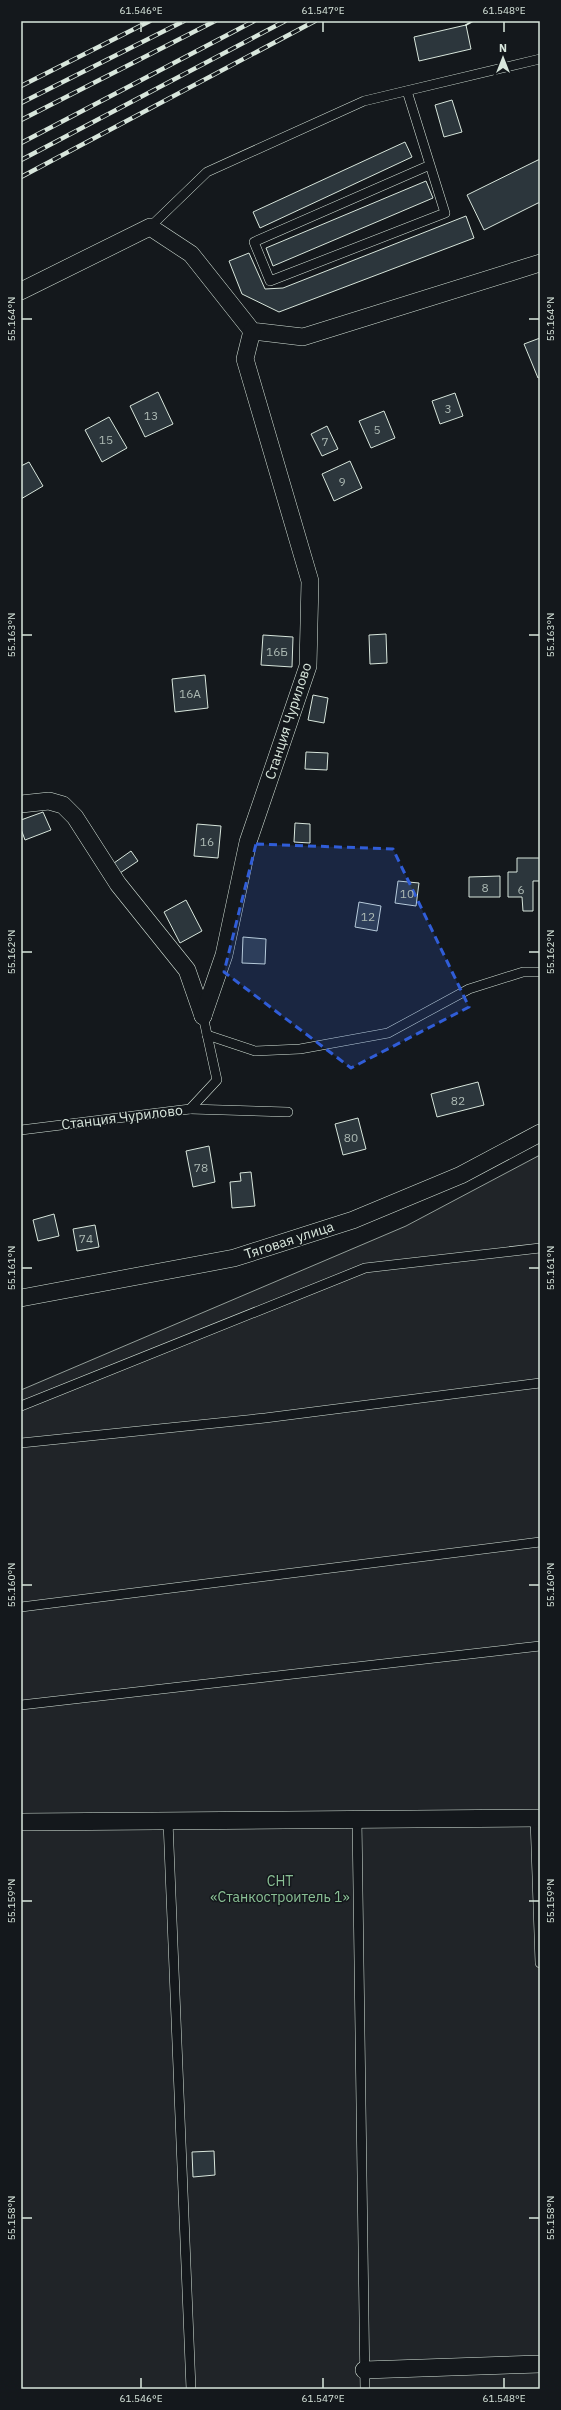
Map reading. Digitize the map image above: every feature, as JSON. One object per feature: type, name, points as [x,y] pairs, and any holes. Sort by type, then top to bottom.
[{"type":"street","points":[[21,291],[150,227],[191,254],[252,331],[303,337],[540,263]]},
{"type":"street","name":"Станция Чурилово","points":[[203,1016],[224,955],[248,842],[308,666],[310,581],[245,359],[252,331]]},
{"type":"street","name":"Станция Чурилово","points":[[21,804],[49,801],[63,805],[75,817],[118,884],[187,970],[203,1016]]},
{"type":"street","name":"Тяговая улица","points":[[21,1298],[234,1258],[353,1220],[461,1175],[540,1133]]},
{"type":"street","points":[[21,1822],[537,1818]]},
{"type":"street","points":[[364,2370],[540,2364]]},
{"type":"lane","points":[[150,227],[206,172],[364,101],[540,59]]},
{"type":"lane","points":[[407,91],[445,213],[270,281],[254,242],[430,165]]},
{"type":"lane","points":[[206,1035],[255,1050],[300,1049],[388,1033],[469,989],[523,972],[540,972]]},
{"type":"lane","name":"Станция Чурилово","points":[[21,1130],[190,1109],[217,1080],[203,1016]]},
{"type":"lane","points":[[190,1109],[288,1112]]},
{"type":"lane","points":[[21,1406],[366,1268],[540,1248]]},
{"type":"lane","points":[[21,1443],[265,1418],[540,1383]]},
{"type":"lane","points":[[21,1608],[540,1542]]},
{"type":"lane","points":[[21,1705],[540,1646]]},
{"type":"lane","points":[[537,1818],[540,1964]]},
{"type":"lane","points":[[357,1819],[365,2389]]},
{"type":"lane","points":[[168,1821],[191,2389]]},
{"type":"highlighted area","points":[[256,844],[393,849],[469,1007],[351,1068],[224,972]]},
{"type":"green space","name":"СНТ «Станкостроитель 1»","points":[[540,1155],[540,2389],[21,2389],[21,1390],[406,1226]]},
{"type":"building","points":[[466,25],[471,49],[419,61],[414,37]]},
{"type":"building","points":[[452,100],[462,132],[444,137],[435,105]]},
{"type":"building","points":[[405,142],[412,157],[260,228],[253,212]]},
{"type":"building","points":[[540,159],[540,202],[484,230],[467,195]]},
{"type":"building","points":[[426,181],[433,198],[273,266],[266,248]]},
{"type":"building","points":[[466,216],[474,238],[279,312],[242,294],[229,261],[249,253],[265,289],[283,288]]},
{"type":"building","points":[[540,338],[540,377],[538,378],[524,344]]},
{"type":"building","points":[[158,392],[173,424],[145,437],[130,406]]},
{"type":"building","points":[[455,393],[463,416],[440,424],[432,401]]},
{"type":"building","points":[[384,411],[395,438],[371,448],[359,421]]},
{"type":"building","points":[[109,417],[127,448],[102,462],[85,430]]},
{"type":"building","points":[[327,426],[338,449],[322,456],[311,434]]},
{"type":"building","points":[[350,461],[362,488],[334,501],[322,474]]},
{"type":"building","points":[[29,462],[43,486],[21,499],[21,466]]},
{"type":"building","points":[[386,634],[387,663],[370,664],[369,635]]},
{"type":"building","points":[[263,635],[293,637],[292,667],[261,665]]},
{"type":"building","points":[[205,675],[208,708],[175,712],[172,679]]},
{"type":"building","points":[[313,695],[328,698],[324,723],[308,720]]},
{"type":"building","points":[[306,752],[328,753],[327,770],[305,769]]},
{"type":"building","points":[[43,812],[51,830],[25,840],[21,829],[21,820]]},
{"type":"building","points":[[295,823],[310,824],[310,843],[294,842]]},
{"type":"building","points":[[197,824],[221,826],[218,858],[194,856]]},
{"type":"building","points":[[131,851],[138,861],[120,873],[114,863]]},
{"type":"building","points":[[517,858],[540,858],[540,881],[533,881],[533,911],[523,911],[522,897],[508,897],[508,872],[517,872]]},
{"type":"building","points":[[500,876],[500,897],[469,897],[469,877]]},
{"type":"building","points":[[398,881],[419,883],[416,906],[395,903]]},
{"type":"building","points":[[186,900],[202,931],[180,943],[164,912]]},
{"type":"building","points":[[359,902],[381,906],[377,931],[355,927]]},
{"type":"building","points":[[243,937],[266,939],[265,964],[242,963]]},
{"type":"building","points":[[478,1082],[484,1105],[437,1117],[431,1094]]},
{"type":"building","points":[[358,1118],[366,1149],[343,1155],[335,1124]]},
{"type":"building","points":[[209,1146],[215,1182],[193,1187],[186,1151]]},
{"type":"building","points":[[251,1172],[255,1206],[232,1208],[230,1182],[241,1181],[240,1173]]},
{"type":"building","points":[[54,1214],[59,1236],[38,1241],[33,1220]]},
{"type":"building","points":[[95,1225],[99,1247],[77,1251],[73,1229]]},
{"type":"building","points":[[214,2151],[215,2175],[193,2177],[192,2152]]},
{"type":"railway","points":[[21,86],[150,21]]},
{"type":"railway","points":[[21,103],[184,21]]},
{"type":"railway","points":[[21,120],[215,21]]},
{"type":"railway","points":[[21,143],[254,21]]},
{"type":"railway","points":[[21,160],[285,21]]},
{"type":"railway","points":[[21,177],[315,21]]},
{"type":"wall","points":[[466,25],[473,21]]}]
